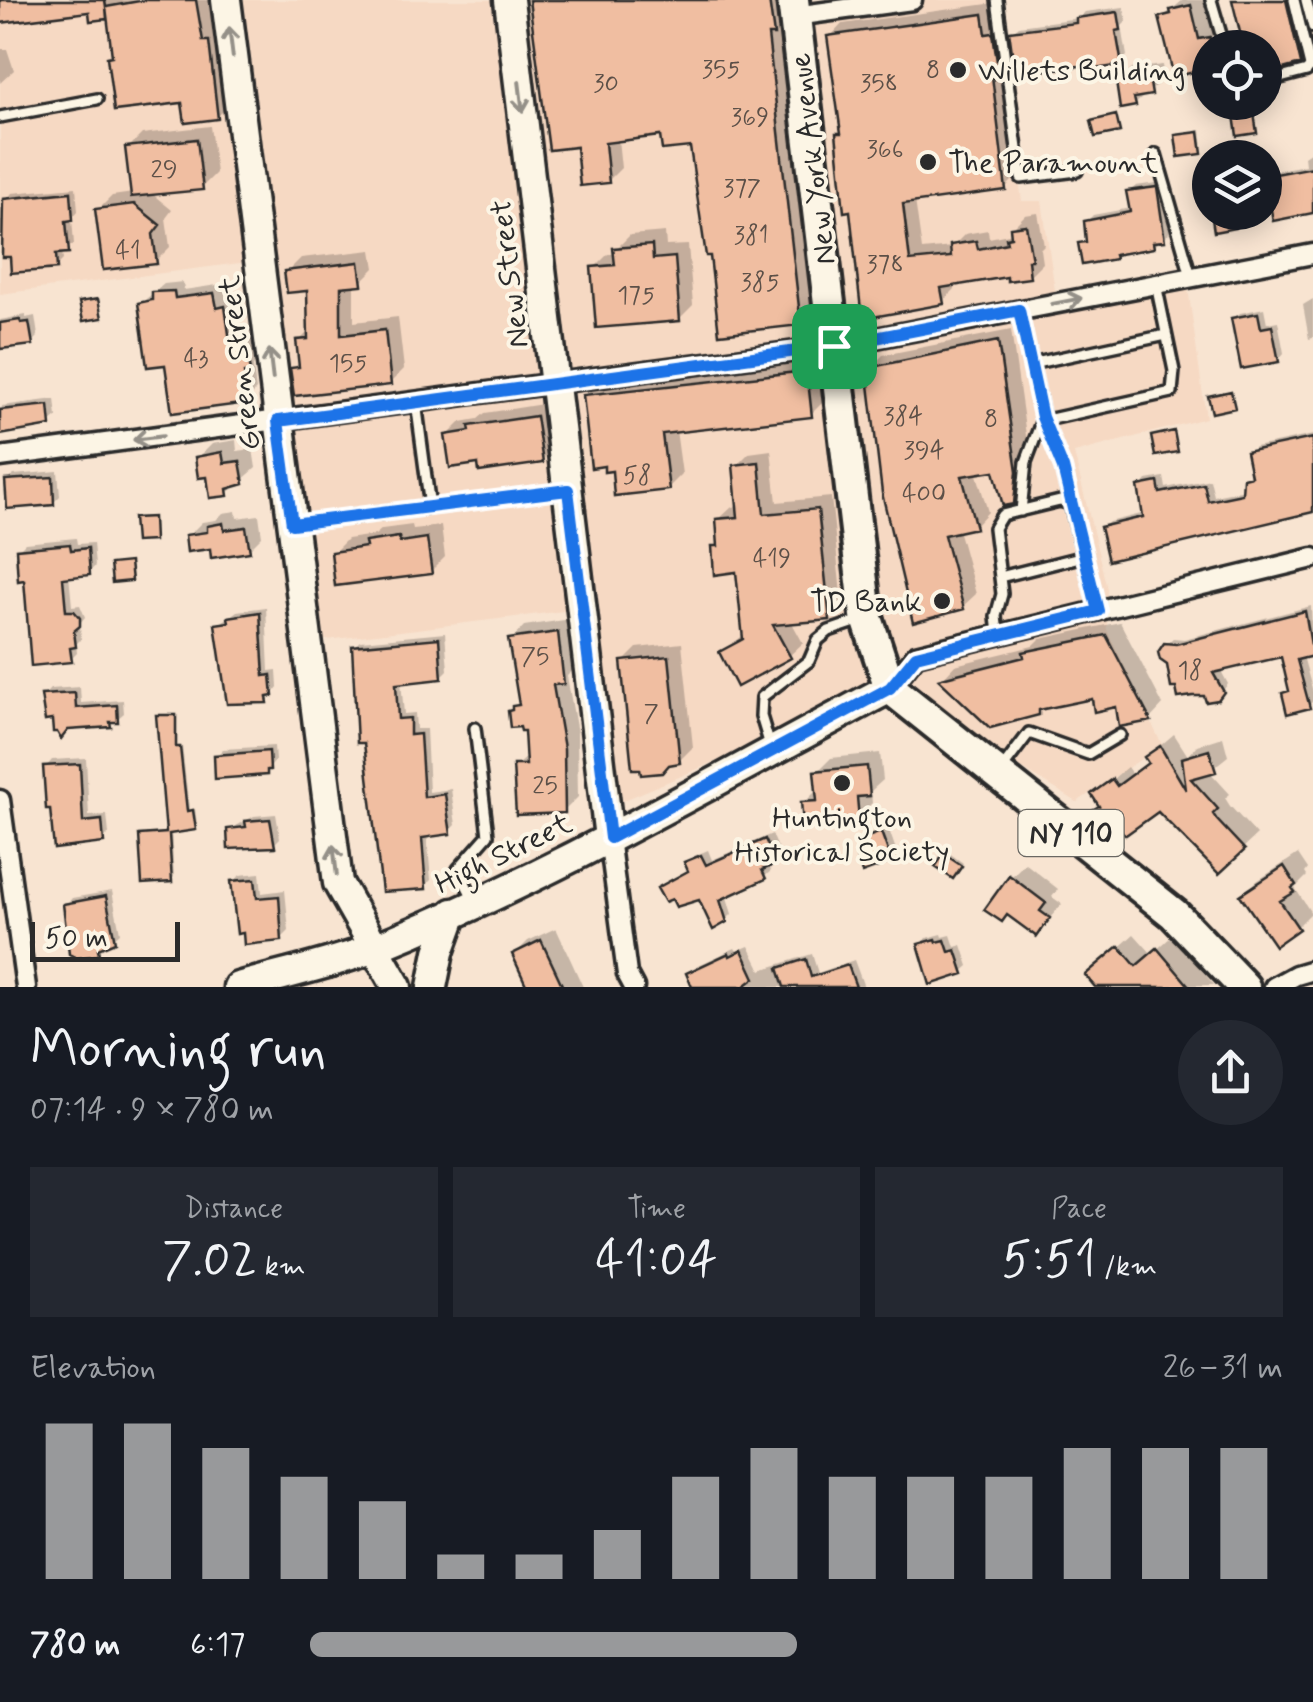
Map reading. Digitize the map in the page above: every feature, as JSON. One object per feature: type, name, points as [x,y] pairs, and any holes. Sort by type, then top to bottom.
[{"type":"main road","name":"New York Avenue","points":[[794,8],[867,618],[890,688]]},
{"type":"main road","name":"NY 110","points":[[890,688],[1174,914],[1244,987]]},
{"type":"street","name":"Green Street","points":[[226,0],[338,883],[397,987]]},
{"type":"street","name":"New Street","points":[[509,0],[610,838]]},
{"type":"street","points":[[794,8],[912,0]]},
{"type":"street","points":[[0,457],[834,346],[1313,254]]},
{"type":"street","points":[[890,688],[916,656],[1313,558]]},
{"type":"street","name":"High Street","points":[[238,987],[374,948],[464,908],[610,838],[890,688]]},
{"type":"street","points":[[0,800],[26,987]]},
{"type":"street","points":[[610,838],[627,974],[634,987]]},
{"type":"street","points":[[432,987],[439,952],[464,908]]},
{"type":"street","points":[[1274,987],[1313,970]]},
{"type":"lane","points":[[997,0],[1022,178],[1077,171]]},
{"type":"lane","points":[[1211,0],[1220,30]]},
{"type":"lane","points":[[1282,78],[1308,71],[1310,66],[1294,0]]},
{"type":"lane","points":[[1306,0],[1313,28]]},
{"type":"lane","points":[[0,116],[98,99]]},
{"type":"lane","points":[[1156,154],[1191,277]]},
{"type":"lane","points":[[1042,417],[1051,419],[1172,392],[1174,371],[1156,284]]},
{"type":"lane","points":[[1019,310],[1042,417],[1063,468],[1098,611]]},
{"type":"lane","points":[[1031,364],[1166,335]]},
{"type":"lane","points":[[416,402],[430,507]]},
{"type":"lane","points":[[1021,510],[1026,462],[1042,417]]},
{"type":"lane","points":[[292,524],[568,490]]},
{"type":"lane","points":[[998,635],[996,616],[1002,594],[994,528],[1002,515],[1060,501],[1070,504]]},
{"type":"lane","points":[[1000,576],[1084,556]]},
{"type":"lane","points":[[772,751],[760,716],[762,697],[809,661],[818,640],[867,618]]},
{"type":"lane","points":[[464,908],[458,869],[488,835],[475,728]]},
{"type":"lane","points":[[998,774],[1029,733],[1088,754],[1120,735]]},
{"type":"shaded area","points":[[0,0],[993,0],[1022,201],[1042,201],[1055,291],[1185,266],[1206,418],[1074,453],[1107,589],[1107,630],[1162,745],[1077,802],[890,688],[622,801],[596,607],[319,641],[270,259],[0,294]]},
{"type":"building","points":[[0,0],[105,0],[107,19],[90,21],[89,12],[0,23]]},
{"type":"building","points":[[145,0],[196,0],[203,41],[209,41],[218,119],[185,123],[182,103],[114,111],[106,7]]},
{"type":"building","points":[[529,0],[769,0],[774,35],[768,35],[801,325],[719,334],[710,256],[706,256],[690,147],[662,150],[660,136],[605,143],[609,183],[580,186],[576,147],[549,150]]},
{"type":"building","points":[[1232,0],[1286,0],[1301,64],[1282,69],[1282,30],[1240,30]]},
{"type":"building","points":[[1191,5],[1197,30],[1192,30],[1192,72],[1174,77],[1159,17],[1171,14],[1170,10]]},
{"type":"building","points":[[1118,12],[1121,30],[1116,31],[1122,65],[1015,74],[1009,31],[1076,23],[1076,18]]},
{"type":"building","points":[[983,14],[986,34],[993,33],[999,76],[992,76],[1006,190],[903,204],[910,261],[951,257],[950,245],[976,241],[978,249],[1007,243],[1010,227],[1026,225],[1032,260],[1028,260],[1030,278],[1007,281],[1007,277],[941,288],[944,304],[862,319],[850,211],[844,212],[836,133],[841,133],[827,36]]},
{"type":"building","points":[[1149,77],[1152,95],[1134,98],[1136,106],[1120,109],[1116,82]]},
{"type":"building","points":[[1116,115],[1120,132],[1095,137],[1091,121]]},
{"type":"building","points":[[1235,120],[1255,120],[1257,133],[1237,136]]},
{"type":"building","points":[[1199,132],[1200,140],[1192,140],[1192,155],[1178,157],[1175,135]]},
{"type":"building","points":[[197,139],[203,190],[131,197],[125,147]]},
{"type":"building","points":[[1313,167],[1313,213],[1282,219],[1282,173]]},
{"type":"building","points":[[1157,187],[1165,241],[1153,242],[1154,248],[1082,265],[1078,243],[1086,242],[1084,221],[1130,212],[1126,191]]},
{"type":"building","points":[[71,192],[73,220],[66,221],[69,253],[56,254],[57,269],[11,273],[10,257],[2,257],[3,199]]},
{"type":"building","points":[[134,204],[160,225],[153,234],[157,264],[103,270],[95,209]]},
{"type":"building","points":[[652,245],[653,259],[675,257],[680,321],[596,328],[591,267],[615,265],[613,248]]},
{"type":"building","points":[[359,262],[362,285],[341,287],[341,335],[385,330],[391,385],[294,396],[290,368],[299,367],[296,340],[308,339],[307,291],[287,293],[284,271]]},
{"type":"building","points":[[174,291],[175,298],[214,293],[217,308],[225,306],[231,348],[246,346],[250,372],[244,373],[248,403],[172,413],[165,365],[147,367],[138,303],[152,300],[152,292]]},
{"type":"building","points":[[98,299],[102,318],[83,321],[79,302]]},
{"type":"building","points":[[1258,313],[1261,328],[1272,326],[1279,362],[1241,369],[1231,318]]},
{"type":"building","points":[[29,322],[33,345],[0,349],[0,323]]},
{"type":"building","points":[[998,341],[1017,471],[1014,504],[1003,506],[994,471],[962,476],[976,528],[944,535],[964,609],[913,623],[882,493],[867,368]]},
{"type":"building","points":[[807,371],[812,417],[662,434],[669,490],[614,496],[612,471],[604,472],[604,466],[591,468],[583,395]]},
{"type":"building","points":[[1231,391],[1235,408],[1212,413],[1208,396]]},
{"type":"building","points":[[49,405],[51,426],[0,435],[0,410]]},
{"type":"building","points":[[536,416],[543,463],[479,472],[478,464],[450,468],[445,435],[470,431],[469,426]]},
{"type":"building","points":[[1174,431],[1178,452],[1155,456],[1151,436]]},
{"type":"building","points":[[1313,438],[1313,512],[1108,561],[1100,527],[1143,517],[1138,486],[1158,482],[1160,493],[1204,484],[1208,501],[1242,494],[1243,478],[1251,476],[1246,452]]},
{"type":"building","points":[[222,452],[224,463],[240,461],[244,484],[227,489],[228,496],[210,498],[207,477],[198,478],[195,457]]},
{"type":"building","points":[[759,462],[764,514],[818,509],[830,620],[773,625],[791,658],[737,687],[719,652],[743,639],[736,572],[714,575],[712,546],[718,546],[716,519],[738,517],[733,465]]},
{"type":"building","points":[[53,477],[54,505],[7,509],[5,480]]},
{"type":"building","points":[[153,517],[154,541],[135,542],[133,518]]},
{"type":"building","points":[[223,523],[224,530],[246,527],[250,552],[211,558],[210,549],[187,552],[185,535],[207,532],[207,526]]},
{"type":"building","points":[[399,537],[400,542],[427,538],[432,574],[335,586],[331,552]]},
{"type":"building","points":[[70,544],[71,550],[88,548],[90,575],[63,578],[66,611],[74,611],[80,618],[80,626],[74,631],[76,647],[70,648],[72,662],[31,666],[24,580],[18,581],[16,549]]},
{"type":"building","points":[[130,562],[132,581],[112,583],[110,564]]},
{"type":"building","points":[[1305,611],[1313,656],[1297,660],[1310,708],[1287,714],[1282,693],[1289,691],[1281,657],[1213,673],[1224,692],[1218,700],[1206,702],[1204,696],[1178,698],[1176,688],[1171,688],[1167,665],[1158,652],[1164,643],[1176,644]]},
{"type":"building","points":[[260,612],[264,676],[271,675],[273,696],[267,697],[268,703],[227,704],[215,624],[229,622],[228,617]]},
{"type":"building","points":[[558,632],[564,684],[553,685],[564,748],[565,813],[516,815],[513,765],[526,765],[524,731],[520,727],[510,728],[508,711],[519,705],[508,639]]},
{"type":"building","points":[[1106,635],[1151,721],[1119,727],[1116,707],[1094,712],[1092,699],[1039,710],[1039,715],[990,728],[938,679],[1024,657],[1023,652]]},
{"type":"building","points":[[439,638],[442,679],[396,684],[398,719],[410,718],[410,735],[420,734],[424,797],[445,794],[451,834],[422,838],[426,889],[382,892],[364,743],[357,743],[352,646]]},
{"type":"building","points":[[669,656],[680,763],[669,765],[662,773],[641,775],[640,769],[632,769],[621,661]]},
{"type":"building","points":[[75,693],[76,708],[117,705],[118,722],[110,722],[111,727],[68,730],[61,739],[53,732],[52,720],[45,721],[41,695]]},
{"type":"building","points":[[156,715],[176,715],[176,747],[180,747],[187,811],[193,810],[196,830],[169,834],[172,882],[142,884],[139,835],[166,833]]},
{"type":"building","points":[[1160,746],[1186,790],[1182,758],[1209,750],[1216,772],[1191,779],[1218,809],[1213,814],[1217,820],[1245,850],[1219,874],[1158,812],[1126,835],[1094,809],[1099,806],[1091,794],[1112,779],[1117,786],[1148,763],[1144,757]]},
{"type":"building","points":[[269,751],[267,775],[215,779],[214,755]]},
{"type":"building","points":[[80,764],[83,822],[102,820],[104,843],[54,849],[43,766]]},
{"type":"building","name":"Huntington Historical Society","points":[[867,766],[870,796],[857,797],[859,819],[803,824],[801,802],[817,801],[814,771]]},
{"type":"building","points":[[270,819],[275,847],[228,849],[227,829],[246,827],[245,821]]},
{"type":"building","points":[[881,832],[892,862],[862,873],[856,855],[865,846],[862,839]]},
{"type":"building","points":[[765,839],[776,864],[762,870],[766,879],[720,900],[727,922],[713,930],[699,900],[676,907],[672,899],[665,902],[657,888],[688,871],[684,862],[701,855],[706,865]]},
{"type":"building","points":[[944,854],[962,866],[953,879],[935,867]]},
{"type":"building","points":[[1284,866],[1296,885],[1292,888],[1295,892],[1280,901],[1299,929],[1275,946],[1240,895]]},
{"type":"building","points":[[1009,875],[1046,903],[1040,911],[1050,918],[1037,937],[1007,915],[1002,922],[984,910]]},
{"type":"building","points":[[255,879],[257,898],[279,896],[282,941],[244,945],[243,933],[237,934],[231,881]]},
{"type":"building","points":[[106,896],[115,942],[98,949],[99,955],[77,958],[69,954],[63,904]]},
{"type":"building","points":[[541,940],[563,987],[527,987],[512,954]]},
{"type":"building","points":[[945,940],[949,952],[956,950],[964,974],[930,985],[918,944]]},
{"type":"building","points":[[1119,946],[1136,966],[1157,948],[1190,987],[1095,987],[1085,975]]},
{"type":"building","points":[[742,950],[755,978],[743,987],[692,987],[686,973]]},
{"type":"building","points":[[806,959],[811,977],[848,965],[856,987],[784,987],[778,968]]},
{"type":"place","name":"Willets Building","points":[[958,70]]},
{"type":"place","name":"The Paramount","points":[[928,162]]},
{"type":"place","name":"TD Bank","points":[[942,601]]},
{"type":"place","name":"Huntington Historical Society","points":[[842,783]]},
{"type":"route","points":[[1019,310],[1042,417],[1063,468],[1098,611],[916,656],[890,688],[610,838],[568,490],[292,524],[278,421],[834,346],[1019,310]]}]
